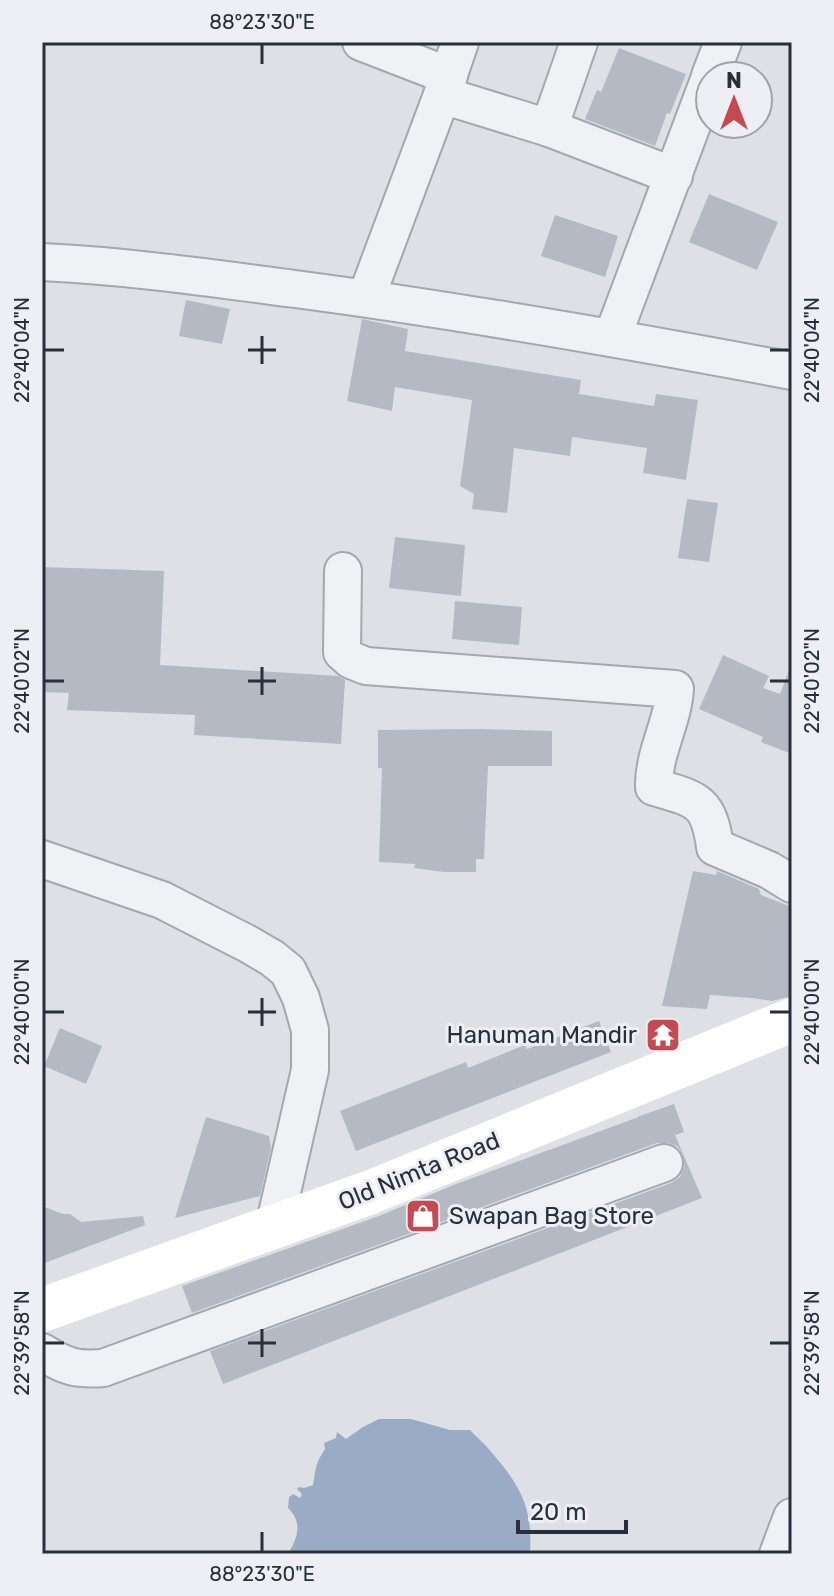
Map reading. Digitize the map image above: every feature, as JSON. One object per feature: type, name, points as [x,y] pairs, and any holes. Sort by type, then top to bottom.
[{"type":"street","points":[[361,42],[450,71],[549,128],[674,176]]},
{"type":"street","points":[[549,128],[579,42]]},
{"type":"street","points":[[366,298],[450,71]]},
{"type":"street","points":[[612,338],[694,120]]},
{"type":"street","points":[[42,262],[153,270],[366,298],[792,371]]},
{"type":"street","points":[[343,571],[342,652],[366,666],[675,689],[674,706],[654,775],[654,787],[690,797],[702,807],[712,823],[715,847],[769,870],[792,884]]},
{"type":"street","points":[[42,859],[162,900],[248,944],[288,971],[301,998],[310,1030],[310,1070],[274,1227]]},
{"type":"street","name":"Old Nimta Road","points":[[42,1310],[371,1192],[792,1020]]},
{"type":"street","points":[[42,1352],[59,1363],[81,1369],[103,1368],[664,1163]]},
{"type":"street","points":[[778,1554],[792,1517]]},
{"type":"water","points":[[379,1419],[411,1419],[450,1430],[470,1430],[498,1460],[522,1496],[529,1521],[530,1554],[288,1554],[297,1530],[296,1519],[288,1508],[289,1497],[293,1494],[300,1498],[299,1487],[313,1485],[318,1462],[325,1449],[324,1443],[336,1438],[337,1432],[346,1439]]},
{"type":"building","points":[[619,48],[686,74],[655,146],[585,119],[597,90],[601,92]]},
{"type":"building","points":[[709,194],[778,222],[757,270],[689,242]]},
{"type":"building","points":[[555,215],[618,236],[605,277],[541,256]]},
{"type":"building","points":[[186,300],[230,309],[222,344],[179,336]]},
{"type":"building","points":[[362,319],[408,329],[405,351],[581,380],[579,394],[654,406],[656,394],[698,400],[686,480],[643,473],[647,448],[572,437],[570,456],[514,448],[507,513],[472,509],[474,494],[460,486],[472,400],[395,387],[392,411],[347,401]]},
{"type":"building","points":[[687,499],[718,503],[709,562],[678,558]]},
{"type":"building","points":[[395,537],[465,545],[461,596],[389,588]]},
{"type":"building","points":[[42,567],[164,571],[160,665],[338,676],[345,680],[341,744],[194,735],[195,715],[67,710],[69,693],[42,692]]},
{"type":"building","points":[[455,601],[522,607],[519,645],[452,639]]},
{"type":"building","points":[[723,655],[769,676],[763,688],[780,694],[792,668],[792,754],[761,742],[763,737],[699,709]]},
{"type":"building","points":[[378,730],[552,731],[552,766],[488,766],[484,859],[476,859],[476,872],[444,872],[414,868],[415,864],[379,862],[382,768],[378,768]]},
{"type":"building","points":[[693,871],[716,875],[717,871],[759,889],[761,895],[792,907],[792,996],[772,1001],[710,995],[707,1009],[662,1006]]},
{"type":"building","points":[[599,1021],[611,1052],[356,1151],[340,1111],[466,1062],[468,1068]]},
{"type":"building","points":[[60,1028],[102,1046],[86,1084],[44,1066]]},
{"type":"building","points":[[674,1104],[684,1132],[675,1135],[702,1198],[223,1384],[210,1351],[671,1183],[680,1177],[684,1167],[683,1155],[677,1146],[657,1143],[192,1313],[182,1286],[379,1216],[456,1184]]},
{"type":"building","points":[[206,1117],[269,1136],[271,1148],[260,1196],[175,1218]]},
{"type":"building","points":[[42,1206],[70,1214],[81,1222],[143,1216],[145,1225],[42,1264]]},
{"type":"place","name":"Hanuman Mandir","points":[[663,1035]]},
{"type":"place","name":"Swapan Bag Store","points":[[423,1216]]}]
